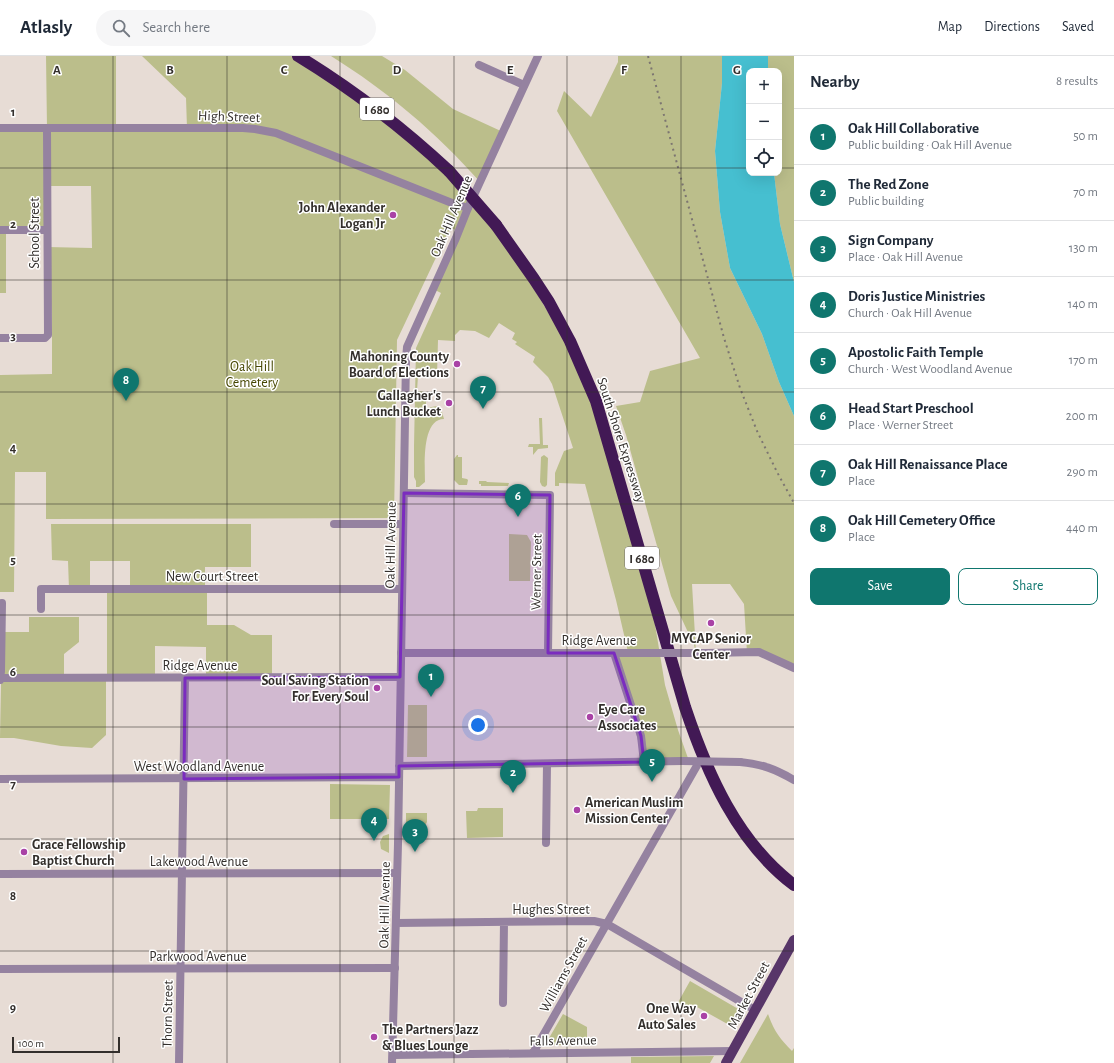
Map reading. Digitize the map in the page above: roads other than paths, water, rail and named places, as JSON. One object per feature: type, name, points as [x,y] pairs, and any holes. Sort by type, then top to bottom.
[{"type":"highway","name":"South Shore Expressway","points":[[298,56],[374,107],[404,131],[449,171],[496,225],[548,302],[570,341],[594,395],[608,438],[685,707],[695,736],[732,815],[765,858],[794,885]]},
{"type":"main road","name":"Market Street","points":[[726,1063],[794,940]]},
{"type":"street","name":"Oak Hill Avenue","points":[[392,1059],[407,346],[468,208],[538,56]]},
{"type":"street","points":[[479,65],[524,85]]},
{"type":"street","name":"High Street","points":[[0,128],[243,128],[267,131],[468,208]]},
{"type":"street","name":"School Street","points":[[0,338],[47,337],[48,335],[47,128]]},
{"type":"street","points":[[0,230],[47,230]]},
{"type":"street","name":"Werner Street","points":[[404,493],[550,495],[548,652]]},
{"type":"street","points":[[334,524],[403,524]]},
{"type":"street","name":"New Court Street","points":[[41,609],[41,589],[402,589]]},
{"type":"street","points":[[0,679],[2,603]]},
{"type":"street","name":"Ridge Avenue","points":[[401,652],[759,652],[794,668]]},
{"type":"street","points":[[614,652],[640,736],[644,762]]},
{"type":"street","name":"Ridge Avenue","points":[[0,679],[400,677]]},
{"type":"street","name":"Thorn Street","points":[[179,1063],[185,678]]},
{"type":"street","points":[[399,766],[682,761],[740,762],[763,765],[794,780]]},
{"type":"street","name":"Williams Street","points":[[533,1054],[699,762]]},
{"type":"street","points":[[546,843],[547,764]]},
{"type":"street","name":"West Woodland Avenue","points":[[0,779],[399,777]]},
{"type":"street","name":"Lakewood Avenue","points":[[0,874],[397,873]]},
{"type":"street","name":"Hughes Street","points":[[396,923],[594,921],[607,924],[755,1010]]},
{"type":"street","points":[[503,1003],[504,922]]},
{"type":"street","name":"Parkwood Avenue","points":[[0,969],[395,968]]},
{"type":"street","name":"Falls Avenue","points":[[392,1059],[533,1054],[733,1051]]},
{"type":"water","points":[[722,56],[768,56],[768,68],[746,68],[746,176],[774,176],[780,224],[794,282],[794,416],[779,382],[762,334],[730,268],[720,212],[715,151],[722,83]]},
{"type":"railway","points":[[648,56],[724,338],[740,388],[757,431],[794,503]]},
{"type":"place","name":"John Alexander Logan Jr","points":[[393,215]]},
{"type":"place","name":"Mahoning County Board of Elections","points":[[457,364]]},
{"type":"place","name":"Oak Hill Cemetery Office","points":[[126,401]]},
{"type":"place","name":"Gallagher's Lunch Bucket","points":[[449,403]]},
{"type":"place","name":"Oak Hill Renaissance Place","points":[[483,409]]},
{"type":"place","name":"Head Start Preschool","points":[[518,517]]},
{"type":"place","name":"MYCAP Senior Center","points":[[711,623]]},
{"type":"place","name":"Soul Saving Station For Every Soul","points":[[377,688]]},
{"type":"place","name":"Oak Hill Collaborative","points":[[431,697]]},
{"type":"place","name":"Eye Care Associates","points":[[590,717]]},
{"type":"place","name":"Apostolic Faith Temple","points":[[652,782]]},
{"type":"place","name":"The Red Zone","points":[[513,793]]},
{"type":"place","name":"American Muslim Mission Center","points":[[577,810]]},
{"type":"place","name":"Doris Justice Ministries","points":[[374,841]]},
{"type":"place","name":"Grace Fellowship Baptist Church","points":[[24,852]]},
{"type":"place","name":"Sign Company","points":[[415,852]]},
{"type":"place","name":"One Way Auto Sales","points":[[704,1016]]},
{"type":"place","name":"The Partners Jazz & Blues Lounge","points":[[374,1037]]},
{"type":"park label","name":"Oak Hill Cemetery","points":[[252,374]]}]
